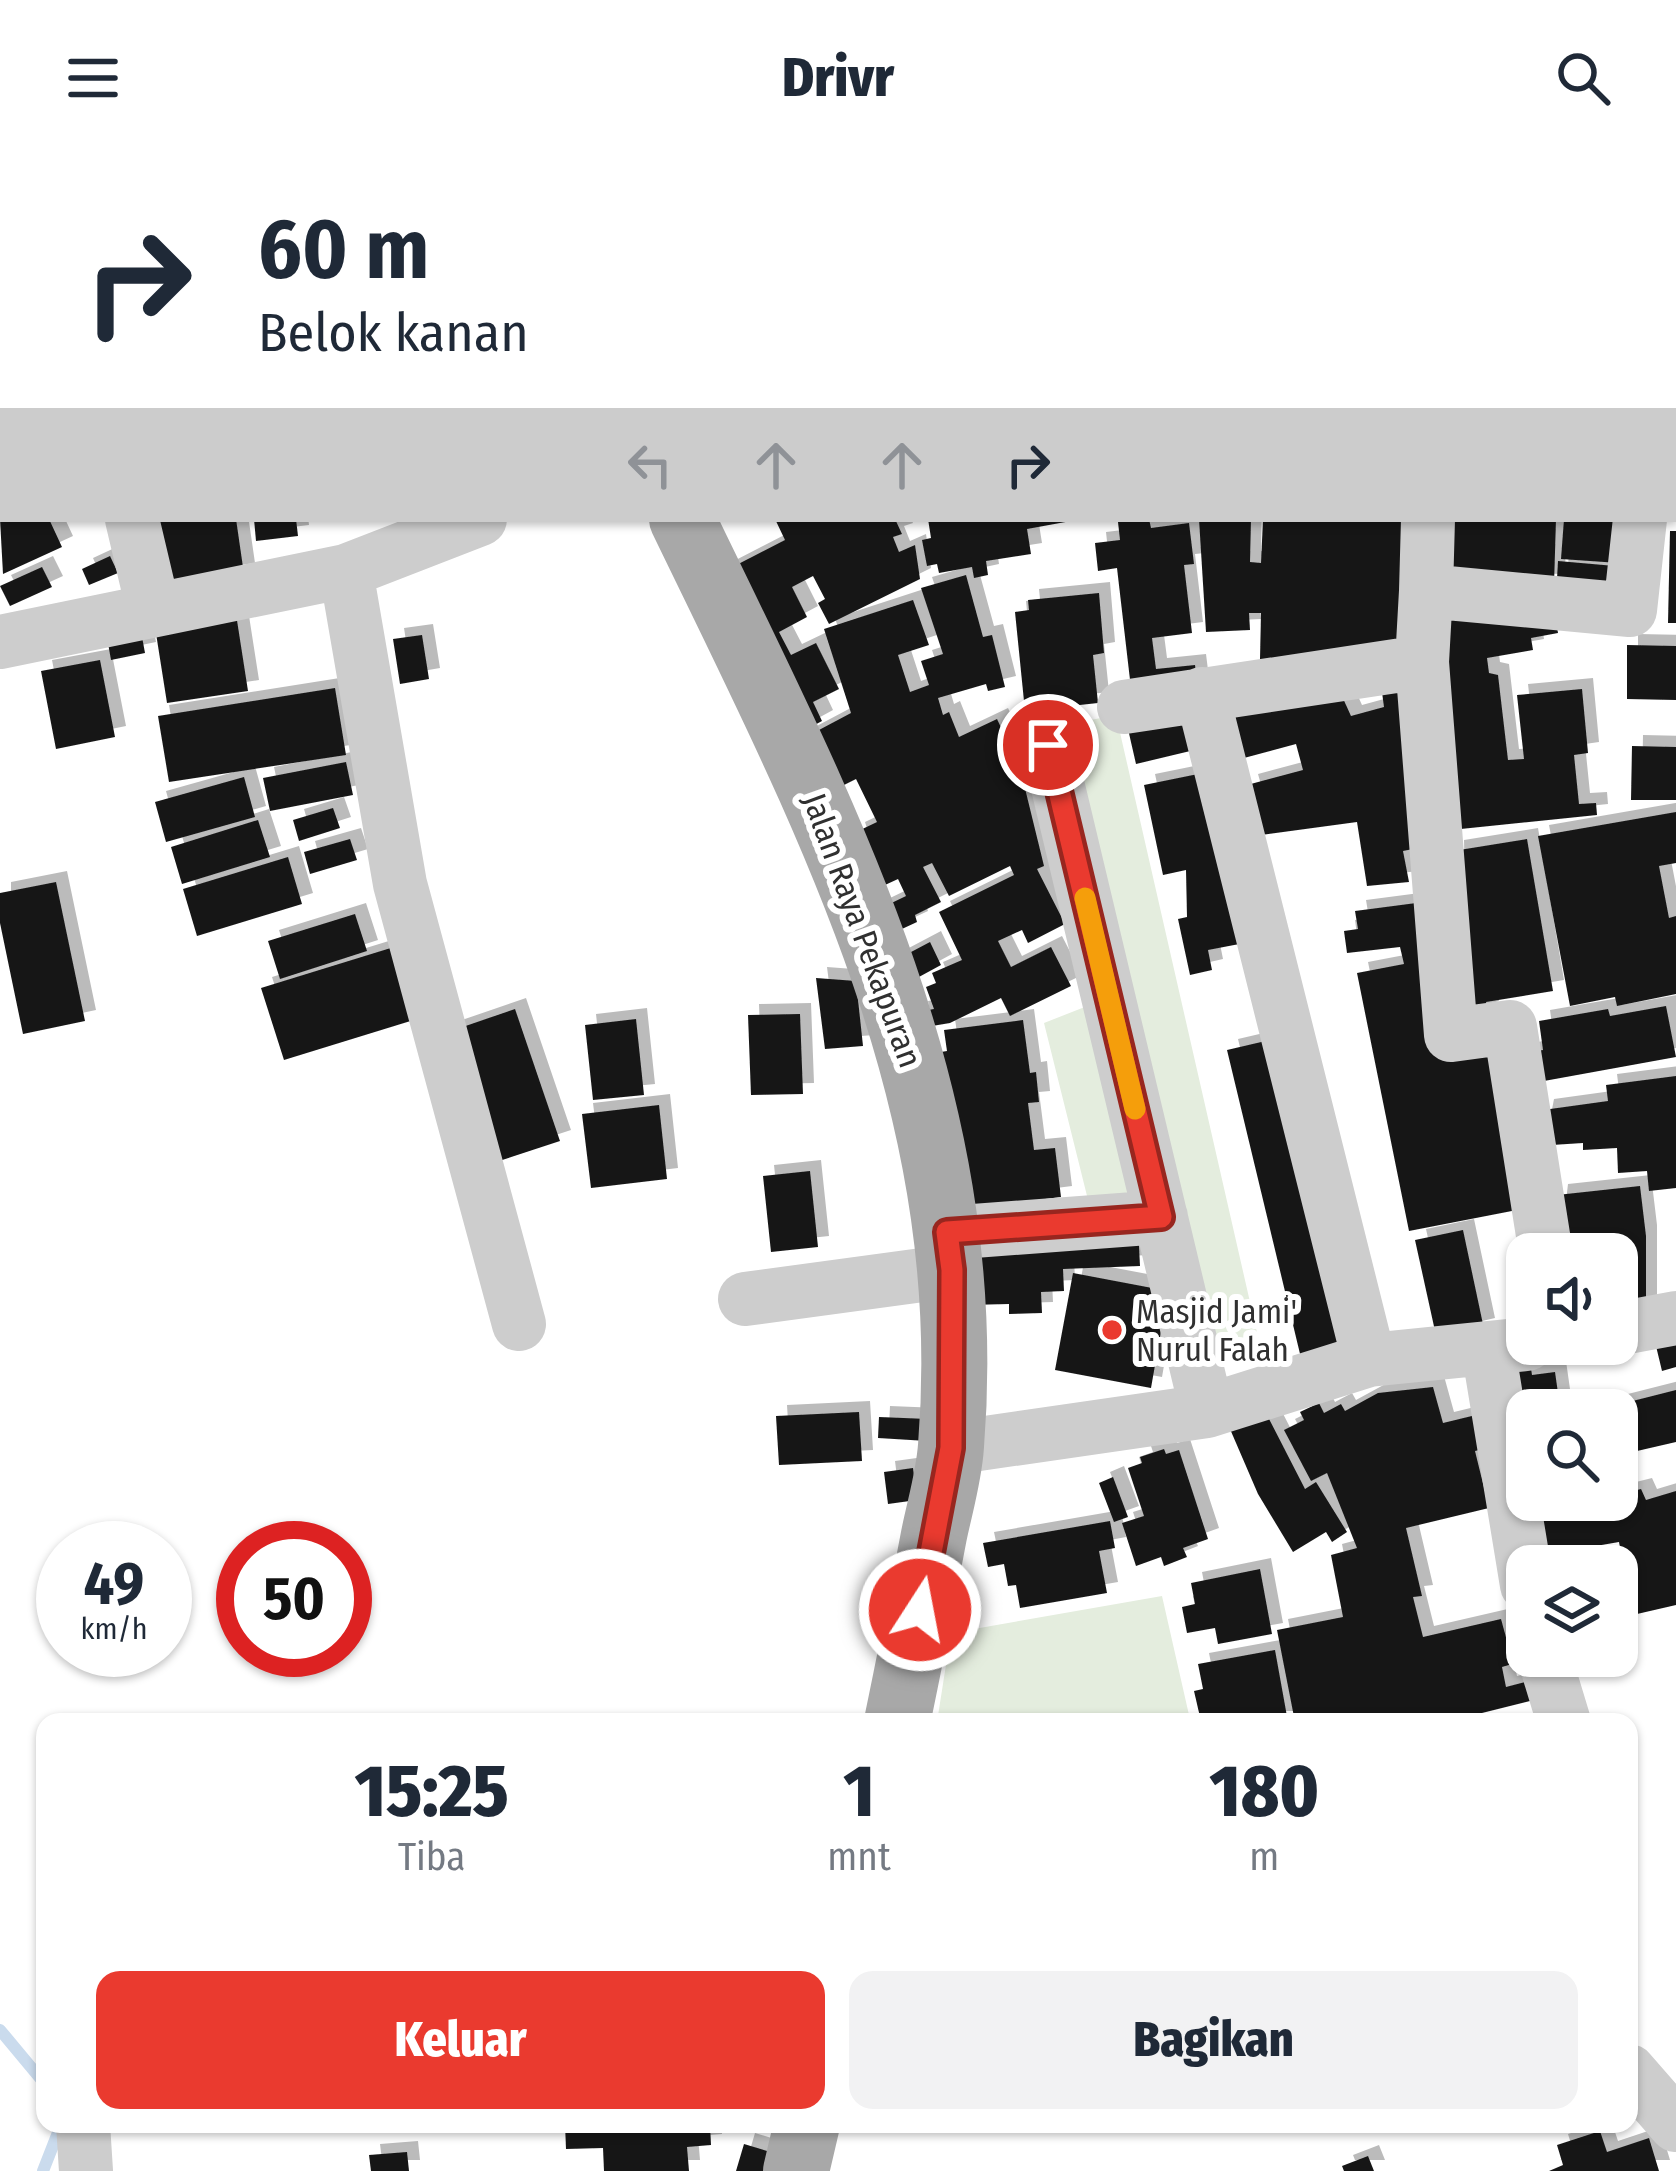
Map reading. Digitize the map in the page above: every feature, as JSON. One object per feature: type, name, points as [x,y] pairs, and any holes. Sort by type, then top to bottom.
[{"type":"main road","name":"Jalan Raya Pekapuran","points":[[683,522],[812,788],[879,956],[915,1065],[937,1159],[950,1251],[951,1448],[899,1713]]},
{"type":"main road","points":[[796,2171],[805,2133]]},
{"type":"street","points":[[133,522],[153,608]]},
{"type":"street","points":[[0,643],[346,571],[472,522]]},
{"type":"street","points":[[1428,522],[1422,662],[1451,1035],[1510,1027],[1543,1233]]},
{"type":"street","points":[[1426,591],[1630,610],[1640,522]]},
{"type":"street","points":[[346,571],[400,884],[519,1324]]},
{"type":"street","points":[[1124,707],[1422,662]]},
{"type":"street","points":[[1202,694],[1369,1360]]},
{"type":"street","points":[[1048,745],[1208,1411]]},
{"type":"street","points":[[745,1299],[950,1251],[1161,1217]]},
{"type":"street","points":[[1638,1325],[1676,1318]]},
{"type":"street","points":[[951,1448],[1208,1411],[1369,1360],[1506,1346]]},
{"type":"street","points":[[1510,1365],[1524,1545]]},
{"type":"street","points":[[1550,1677],[1561,1713]]},
{"type":"street","points":[[1638,2081],[1676,2125]]},
{"type":"street","points":[[84,2133],[86,2171]]},
{"type":"green space","points":[[1116,715],[1263,1359],[1215,1359],[1146,1220],[1092,1216],[1044,1023],[1100,1001],[1020,734]]},
{"type":"green space","points":[[1162,1596],[1189,1713],[938,1713],[951,1633]]},
{"type":"building","points":[[0,522],[50,522],[62,547],[3,574]]},
{"type":"building","points":[[157,522],[236,522],[244,574],[157,586]]},
{"type":"building","points":[[254,522],[296,522],[298,536],[256,541]]},
{"type":"building","points":[[776,522],[896,522],[902,534],[893,537],[899,552],[915,545],[920,579],[829,624],[818,603],[825,599],[813,576],[792,587],[807,617],[779,632],[791,655],[816,643],[839,689],[813,702],[822,721],[800,733],[719,574],[785,540]]},
{"type":"building","points":[[928,522],[1066,522],[1027,529],[1031,554],[986,561],[988,575],[974,578],[972,567],[939,573],[937,564],[927,566],[922,540],[931,538]]},
{"type":"building","points":[[1118,522],[1150,522],[1151,528],[1189,523],[1194,564],[1184,565],[1192,633],[1152,638],[1156,669],[1195,665],[1198,689],[1132,697],[1117,568],[1098,571],[1095,543],[1120,540]]},
{"type":"building","points":[[1199,522],[1251,522],[1250,562],[1261,563],[1263,522],[1419,522],[1393,662],[1260,659],[1261,613],[1249,613],[1250,630],[1206,632]]},
{"type":"building","points":[[1449,522],[1556,522],[1554,585],[1448,583]]},
{"type":"building","points":[[1564,522],[1630,522],[1619,563],[1561,559]]},
{"type":"building","points":[[1670,531],[1676,531],[1676,623],[1668,623]]},
{"type":"building","points":[[110,556],[118,573],[89,585],[82,569]]},
{"type":"building","points":[[1558,561],[1615,566],[1602,601],[1556,597]]},
{"type":"building","points":[[42,567],[52,587],[10,606],[0,586]]},
{"type":"building","points":[[966,575],[983,637],[992,635],[1005,687],[988,691],[986,684],[938,698],[943,715],[949,712],[959,737],[997,719],[1020,768],[1044,866],[1037,869],[1065,924],[1028,943],[1022,930],[998,941],[1011,967],[1051,947],[1071,986],[1010,1016],[1001,998],[950,1023],[920,1028],[917,1012],[934,1009],[926,987],[936,983],[932,973],[962,960],[939,912],[1014,875],[1010,866],[949,896],[932,863],[923,867],[941,902],[915,915],[917,922],[889,935],[877,910],[906,896],[898,879],[872,891],[854,833],[877,822],[856,779],[828,793],[802,739],[851,713],[824,629],[913,600],[929,645],[898,655],[910,692],[929,685],[921,661],[943,654],[921,588]]},
{"type":"building","points":[[1099,593],[1104,653],[1093,655],[1098,703],[1025,711],[1015,612],[1029,610],[1028,600]]},
{"type":"building","points":[[1445,604],[1555,616],[1558,633],[1531,638],[1533,650],[1487,658],[1489,673],[1498,675],[1508,760],[1524,759],[1517,695],[1582,689],[1588,753],[1574,755],[1579,804],[1596,803],[1597,815],[1451,830]]},
{"type":"building","points":[[236,614],[248,691],[167,703],[155,627]]},
{"type":"building","points":[[138,615],[145,653],[111,660],[104,621]]},
{"type":"building","points":[[422,635],[429,679],[400,684],[393,639]]},
{"type":"building","points":[[1627,645],[1676,646],[1676,700],[1627,699]]},
{"type":"building","points":[[100,660],[115,737],[56,749],[41,671]]},
{"type":"building","points":[[1417,680],[1428,846],[1403,851],[1409,882],[1367,886],[1357,822],[1261,835],[1247,785],[1303,770],[1296,744],[1244,758],[1223,718],[1336,683],[1351,716],[1384,707],[1381,685]]},
{"type":"building","points":[[335,688],[346,755],[169,782],[158,716]]},
{"type":"building","points":[[1199,712],[1207,747],[1136,764],[1128,729]]},
{"type":"building","points":[[1632,746],[1676,747],[1676,800],[1631,800]]},
{"type":"building","points":[[346,762],[353,795],[270,811],[263,778]]},
{"type":"building","points":[[1203,773],[1255,941],[1208,950],[1212,970],[1190,975],[1178,919],[1187,917],[1186,870],[1163,875],[1144,785]]},
{"type":"building","points":[[244,777],[255,817],[166,842],[155,802]]},
{"type":"building","points":[[333,808],[340,828],[299,841],[293,820]]},
{"type":"building","points":[[1676,812],[1676,863],[1659,866],[1669,918],[1676,916],[1676,994],[1617,1006],[1615,997],[1570,1006],[1538,836]]},
{"type":"building","points":[[258,820],[270,857],[182,884],[171,847]]},
{"type":"building","points":[[350,839],[357,860],[310,874],[304,852]]},
{"type":"building","points":[[1527,839],[1553,991],[1486,1002],[1488,1012],[1457,1021],[1453,851]]},
{"type":"building","points":[[288,857],[302,904],[197,936],[183,889]]},
{"type":"building","points":[[56,882],[85,1021],[23,1034],[0,923],[0,893]]},
{"type":"building","points":[[1424,902],[1486,1046],[1517,1210],[1409,1231],[1357,973],[1404,964],[1400,947],[1347,953],[1344,931],[1358,929],[1355,911]]},
{"type":"building","points":[[355,914],[367,951],[280,979],[268,941]]},
{"type":"building","points":[[930,942],[941,965],[906,984],[894,961]]},
{"type":"building","points":[[394,947],[417,1019],[284,1060],[261,988]]},
{"type":"building","points":[[816,978],[856,981],[863,1046],[825,1049]]},
{"type":"building","points":[[1666,1006],[1676,1057],[1533,1083],[1527,1053],[1543,1050],[1539,1021],[1608,1009],[1610,1016]]},
{"type":"building","points":[[515,1009],[560,1141],[496,1162],[451,1031]]},
{"type":"building","points":[[800,1014],[803,1094],[751,1095],[748,1015]]},
{"type":"building","points":[[636,1019],[644,1095],[593,1100],[585,1025]]},
{"type":"building","points":[[1023,1020],[1039,1102],[1028,1103],[1034,1150],[1055,1148],[1061,1197],[965,1209],[935,1053],[947,1051],[944,1030]]},
{"type":"building","points":[[1283,1037],[1357,1345],[1301,1358],[1227,1050]]},
{"type":"building","points":[[1676,1076],[1676,1188],[1649,1191],[1647,1171],[1618,1173],[1617,1148],[1583,1150],[1583,1143],[1536,1146],[1543,1110],[1608,1101],[1606,1085]]},
{"type":"building","points":[[659,1105],[667,1179],[591,1188],[582,1114]]},
{"type":"building","points":[[810,1171],[818,1247],[771,1252],[763,1176]]},
{"type":"building","points":[[1640,1186],[1646,1236],[1646,1319],[1638,1321],[1638,1233],[1552,1233],[1557,1195]]},
{"type":"building","points":[[1138,1227],[1140,1266],[1063,1269],[1064,1291],[1041,1292],[1042,1313],[1009,1314],[1009,1304],[968,1305],[966,1235]]},
{"type":"building","points":[[1463,1230],[1484,1329],[1437,1340],[1415,1240]]},
{"type":"building","name":"Masjid Jami' Nurul Falah","points":[[1073,1273],[1168,1291],[1151,1388],[1055,1370]]},
{"type":"building","points":[[1676,1341],[1676,1367],[1662,1371],[1656,1346]]},
{"type":"building","points":[[1506,1353],[1506,1365],[1530,1365],[1532,1375],[1555,1372],[1557,1389],[1506,1389],[1506,1408],[1497,1354]]},
{"type":"building","points":[[1433,1387],[1443,1423],[1476,1415],[1483,1449],[1475,1451],[1489,1508],[1406,1528],[1422,1596],[1413,1597],[1423,1637],[1501,1619],[1506,1637],[1506,1666],[1502,1667],[1506,1687],[1533,1680],[1538,1699],[1482,1713],[1293,1713],[1277,1630],[1343,1617],[1331,1555],[1357,1548],[1327,1473],[1311,1481],[1284,1430],[1304,1420],[1300,1412],[1319,1403],[1324,1413],[1341,1404],[1345,1411],[1378,1393]]},
{"type":"building","points":[[1676,1390],[1676,1442],[1638,1451],[1638,1400]]},
{"type":"building","points":[[859,1412],[862,1461],[779,1465],[776,1416]]},
{"type":"building","points":[[1266,1413],[1305,1489],[1316,1482],[1347,1532],[1332,1542],[1326,1532],[1293,1552],[1258,1494],[1230,1429]]},
{"type":"building","points":[[879,1417],[928,1419],[927,1441],[878,1438]]},
{"type":"building","points":[[1164,1449],[1166,1454],[1179,1450],[1208,1539],[1183,1548],[1187,1557],[1164,1566],[1161,1557],[1136,1566],[1122,1523],[1144,1516],[1128,1468],[1142,1463],[1140,1457]]},
{"type":"building","points":[[913,1468],[917,1500],[888,1504],[884,1472]]},
{"type":"building","points":[[1113,1477],[1128,1517],[1114,1522],[1099,1483]]},
{"type":"building","points":[[1638,1490],[1646,1500],[1676,1491],[1676,1605],[1638,1614],[1638,1545],[1530,1545],[1527,1521],[1638,1521]]},
{"type":"building","points":[[1110,1521],[1115,1548],[1099,1551],[1107,1593],[1020,1608],[1016,1585],[1008,1586],[1004,1564],[988,1567],[983,1543]]},
{"type":"building","points":[[1260,1569],[1272,1634],[1218,1644],[1215,1628],[1187,1633],[1182,1607],[1195,1604],[1191,1583]]},
{"type":"building","points":[[1275,1650],[1286,1713],[1199,1713],[1194,1691],[1203,1689],[1198,1664]]},
{"type":"building","points":[[565,2133],[710,2133],[711,2145],[687,2147],[689,2171],[604,2171],[603,2148],[566,2149]]},
{"type":"building","points":[[1601,2133],[1607,2152],[1649,2138],[1659,2171],[1549,2171],[1563,2165],[1557,2145]]},
{"type":"building","points":[[744,2144],[780,2155],[776,2171],[736,2171]]},
{"type":"building","points":[[407,2152],[409,2171],[371,2171],[369,2155]]},
{"type":"building","points":[[1368,2156],[1374,2171],[1344,2171],[1342,2166]]},
{"type":"waterway","points":[[0,2030],[36,2073]]},
{"type":"waterway","points":[[43,2171],[58,2133]]},
{"type":"slow traffic","points":[[1085,898],[1135,1109]]},
{"type":"place","name":"Masjid Jami' Nurul Falah","points":[[1112,1330]]},
{"type":"route","points":[[920,1610],[951,1448],[952,1270],[947,1232],[1161,1217],[1048,745]]}]
